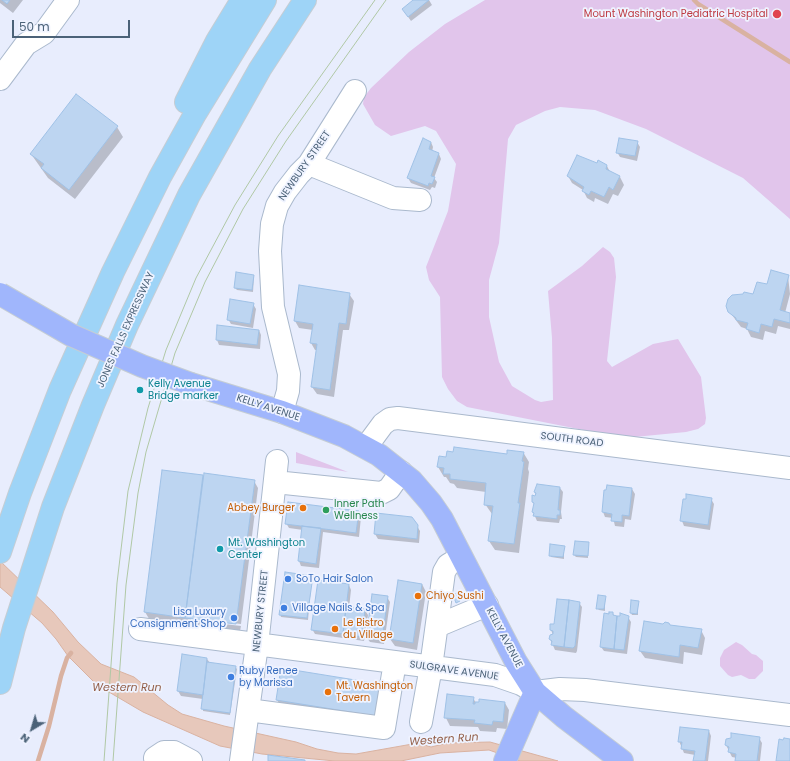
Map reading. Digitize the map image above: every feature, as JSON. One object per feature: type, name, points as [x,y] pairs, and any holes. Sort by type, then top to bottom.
[{"type":"highway","points":[[134,229],[155,174],[187,101],[217,41],[242,0]]},
{"type":"highway","points":[[2,545],[60,390],[134,229],[195,114],[265,0]]},
{"type":"highway","name":"JONES FALLS EXPRESSWAY","points":[[0,683],[14,628],[34,563],[53,507],[92,405],[165,243],[230,121],[260,69],[305,0]]},
{"type":"main road","name":"KELLY AVENUE","points":[[0,294],[78,338],[142,366],[191,384],[313,423],[366,447],[401,472],[422,491],[431,503],[487,605],[516,662],[536,692],[564,717],[622,761]]},
{"type":"main road","points":[[505,761],[536,692]]},
{"type":"street","points":[[0,79],[26,44],[44,34],[68,0]]},
{"type":"street","name":"NEWBURY STREET","points":[[282,412],[288,391],[289,374],[273,307],[270,246],[272,224],[277,206],[298,174],[309,164],[355,91]]},
{"type":"street","points":[[309,164],[393,198],[420,200]]},
{"type":"street","name":"SOUTH ROAD","points":[[366,447],[383,424],[390,419],[398,418],[790,468]]},
{"type":"street","name":"NEWBURY STREET","points":[[242,757],[257,645],[277,461]]},
{"type":"street","points":[[275,482],[381,493],[389,489],[401,472]]},
{"type":"street","points":[[421,722],[431,667],[444,572],[448,565],[461,557]]},
{"type":"street","points":[[437,626],[487,605]]},
{"type":"street","name":"SULGRAVE AVENUE","points":[[140,630],[495,675],[521,684],[536,692]]},
{"type":"street","points":[[248,717],[384,728],[395,662]]},
{"type":"street","points":[[536,692],[560,689],[585,690],[790,715]]},
{"type":"street","points":[[155,758],[164,752],[174,752],[191,761]]},
{"type":"shaded area","points":[[485,0],[790,0],[790,219],[743,178],[646,129],[595,110],[560,107],[545,111],[516,125],[508,139],[499,243],[489,280],[489,317],[499,362],[512,386],[535,400],[541,402],[553,400],[552,338],[548,291],[582,266],[603,247],[610,252],[614,258],[616,277],[607,361],[612,367],[653,344],[678,339],[701,377],[706,418],[705,424],[698,429],[686,432],[624,438],[467,407],[457,401],[448,389],[442,377],[440,297],[429,280],[426,267],[448,211],[456,164],[436,131],[425,126],[391,136],[375,125],[363,104],[364,97],[371,88],[409,52],[445,24]]},
{"type":"shaded area","points":[[296,452],[348,472],[296,463]]},
{"type":"shaded area","points":[[736,642],[763,661],[763,671],[755,679],[749,679],[741,675],[732,677],[728,675],[720,666],[720,658],[724,650]]},
{"type":"water","name":"Western Run","points":[[0,561],[53,612],[78,642],[101,664],[134,677],[168,705],[182,714],[224,726],[338,753],[356,754],[418,743],[431,747],[448,743],[490,742],[558,761],[520,761],[489,750],[440,753],[401,761],[335,761],[262,754],[220,746],[143,712],[97,685],[68,656],[42,623],[0,587]]},
{"type":"building","points":[[2,0],[10,0],[7,4]]},
{"type":"building","points":[[413,0],[429,0],[408,17],[402,9]]},
{"type":"building","points":[[76,94],[118,126],[69,190],[41,168],[44,164],[30,154]]},
{"type":"building","points":[[423,138],[431,142],[429,149],[439,153],[431,176],[435,177],[432,184],[429,183],[428,186],[407,178]]},
{"type":"building","points":[[619,138],[638,141],[635,156],[616,153]]},
{"type":"building","points":[[577,155],[597,163],[598,160],[607,165],[606,169],[620,176],[613,190],[609,187],[604,197],[591,191],[589,195],[582,191],[584,187],[567,176]]},
{"type":"building","points":[[771,270],[789,275],[780,310],[790,313],[790,323],[774,319],[772,327],[761,324],[759,333],[746,329],[748,323],[736,320],[736,318],[728,312],[726,306],[728,299],[732,295],[743,294],[744,292],[753,294],[757,282],[767,284]]},
{"type":"building","points":[[236,272],[254,275],[252,290],[234,288]]},
{"type":"building","points":[[299,285],[350,293],[346,324],[339,323],[330,390],[311,387],[317,344],[310,343],[313,324],[294,321]]},
{"type":"building","points":[[230,299],[254,303],[250,324],[227,320]]},
{"type":"building","points":[[217,325],[259,330],[257,345],[216,340]]},
{"type":"building","points":[[454,447],[507,454],[507,450],[524,452],[518,503],[520,503],[514,544],[488,541],[493,506],[484,505],[486,483],[450,479],[450,474],[443,474],[444,468],[437,467],[439,456],[446,457],[447,451],[453,452]]},
{"type":"building","points":[[162,470],[203,475],[185,618],[144,612]]},
{"type":"building","name":"Mt. Washington Center","points":[[204,473],[255,480],[236,624],[185,618]]},
{"type":"building","points":[[537,484],[560,487],[558,510],[560,510],[560,515],[557,515],[557,519],[533,516],[534,513],[532,512],[534,503],[532,502],[532,495],[535,496],[536,493],[534,492]]},
{"type":"building","points":[[607,485],[632,488],[629,516],[622,515],[622,522],[611,521],[612,514],[602,512],[604,490],[606,490]]},
{"type":"building","points":[[686,494],[712,498],[708,525],[680,521],[683,499],[686,499]]},
{"type":"building","points":[[288,502],[359,511],[356,533],[285,524]]},
{"type":"building","points":[[376,513],[412,517],[418,525],[417,539],[374,534]]},
{"type":"building","points":[[302,526],[321,528],[316,564],[298,561]]},
{"type":"building","points":[[575,541],[589,542],[588,556],[573,555]]},
{"type":"building","points":[[550,544],[565,546],[563,557],[549,556]]},
{"type":"building","points":[[285,572],[313,576],[307,618],[279,615]]},
{"type":"building","points":[[318,580],[349,584],[343,634],[311,630]]},
{"type":"building","points":[[398,580],[422,584],[413,643],[389,639]]},
{"type":"building","points":[[457,593],[460,601],[456,603],[453,595]]},
{"type":"building","points":[[372,594],[388,596],[382,640],[366,638]]},
{"type":"building","points":[[598,595],[606,596],[604,609],[596,609]]},
{"type":"building","points":[[557,599],[569,600],[564,647],[551,645],[552,641],[549,639],[550,635],[553,634],[553,631],[550,630],[550,624],[554,624]]},
{"type":"building","points":[[569,600],[580,602],[575,646],[573,648],[564,647]]},
{"type":"building","points":[[631,600],[639,601],[637,614],[630,613]]},
{"type":"building","points":[[346,606],[365,609],[362,637],[343,634]]},
{"type":"building","points":[[609,612],[613,612],[613,615],[617,616],[614,649],[600,647],[604,613],[609,614]]},
{"type":"building","points":[[620,613],[629,616],[624,650],[614,649],[617,616],[620,616]]},
{"type":"building","points":[[644,621],[663,624],[665,622],[669,623],[670,625],[702,629],[698,648],[680,645],[679,657],[639,651]]},
{"type":"building","points":[[182,654],[207,658],[203,695],[177,691]]},
{"type":"building","points":[[207,662],[236,666],[230,713],[201,709]]},
{"type":"building","name":"Mt. Washington Tavern","points":[[281,668],[380,684],[375,716],[276,700]]},
{"type":"building","points":[[447,694],[474,697],[473,704],[475,704],[475,702],[479,702],[479,699],[505,702],[503,722],[493,721],[492,725],[474,723],[475,720],[444,718]]},
{"type":"building","points":[[680,727],[709,730],[705,761],[693,761],[695,751],[681,749],[682,742],[678,742]]},
{"type":"building","points":[[731,733],[760,737],[757,761],[735,761],[736,754],[728,752],[729,747],[725,745],[726,739],[731,738]]},
{"type":"building","points":[[784,738],[790,739],[790,761],[776,761],[779,739],[783,740]]},
{"type":"building","points":[[268,755],[305,760],[305,761],[268,761]]},
{"type":"waterway","points":[[694,0],[790,62]]},
{"type":"waterway","points":[[38,761],[49,726],[61,676],[67,658],[71,653]]},
{"type":"tram line","points":[[104,761],[117,583],[128,491],[148,408],[166,350],[196,278],[235,205],[278,136],[375,0]]},
{"type":"tram line","points":[[113,761],[126,585],[138,493],[146,452],[175,353],[205,282],[243,209],[286,141],[386,0]]},
{"type":"place","name":"Mount Washington Pediatric Hospital","points":[[777,14]]},
{"type":"place","name":"Kelly Avenue Bridge marker","points":[[140,390]]},
{"type":"place","name":"Abbey Burger","points":[[303,508]]},
{"type":"place","name":"Inner Path Wellness","points":[[326,510]]},
{"type":"place","name":"Mt. Washington Center","points":[[220,549]]},
{"type":"place","name":"SoTo Hair Salon","points":[[288,579]]},
{"type":"place","name":"Chiyo Sushi","points":[[418,596]]},
{"type":"place","name":"Village Nails & Spa","points":[[284,608]]},
{"type":"place","name":"Lisa Luxury Consignment Shop","points":[[234,618]]},
{"type":"place","name":"Le Bistro du Village","points":[[335,629]]},
{"type":"place","name":"Ruby Renee by Marissa","points":[[231,677]]},
{"type":"place","name":"Mt. Washington Tavern","points":[[328,692]]}]
